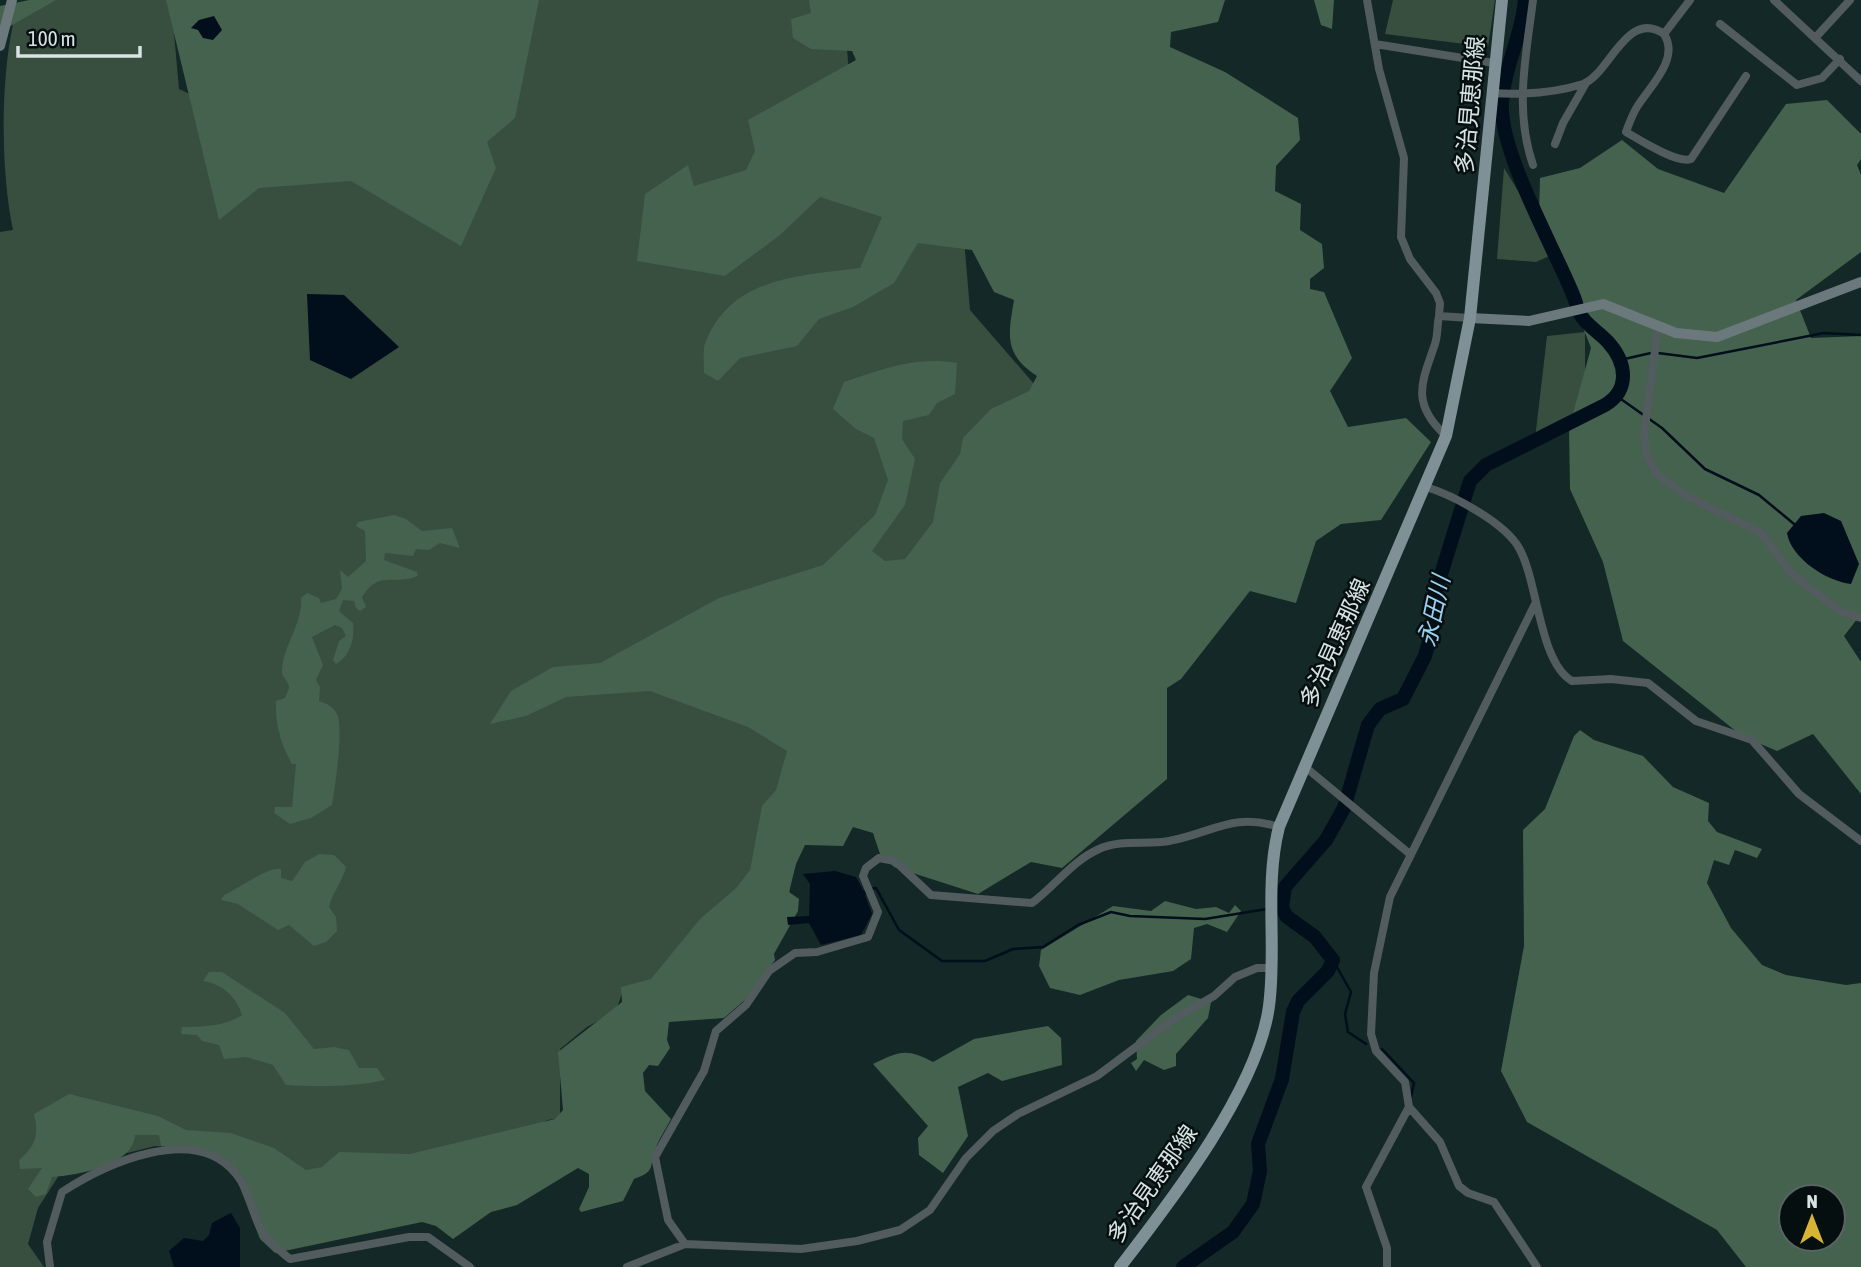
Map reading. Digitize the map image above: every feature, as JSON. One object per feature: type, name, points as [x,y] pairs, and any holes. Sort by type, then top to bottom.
[{"type":"main road","name":"多治見恵那線","points":[[1120,1267],[1177,1191],[1241,1087],[1259,1046],[1268,1015],[1272,968],[1272,863],[1279,827],[1446,436],[1469,318],[1502,0]]},
{"type":"street","points":[[0,10],[4,0]]},
{"type":"street","points":[[0,46],[1,28],[12,0]]},
{"type":"street","points":[[1367,0],[1392,124],[1404,158],[1401,237],[1410,259],[1436,293],[1440,303],[1437,340],[1424,366],[1421,390],[1431,417],[1446,436]]},
{"type":"street","points":[[1533,0],[1518,95],[1525,143],[1533,165]]},
{"type":"street","points":[[1664,34],[1690,0]]},
{"type":"street","points":[[1774,0],[1861,81]]},
{"type":"street","points":[[1816,37],[1850,0]]},
{"type":"street","points":[[1720,24],[1797,85],[1822,78],[1840,59]]},
{"type":"street","points":[[1555,144],[1563,123],[1586,83],[1630,35],[1648,29],[1664,34]]},
{"type":"street","points":[[1664,34],[1669,52],[1665,65],[1635,110],[1626,132],[1678,159],[1691,159],[1746,76]]},
{"type":"street","points":[[1375,44],[1494,63]]},
{"type":"street","points":[[1493,93],[1518,95],[1586,83]]},
{"type":"street","points":[[1438,316],[1529,321],[1602,304],[1658,327],[1692,336],[1717,337],[1861,282]]},
{"type":"street","points":[[1658,327],[1646,423],[1647,456],[1657,474],[1668,485],[1760,532],[1793,575],[1841,612],[1861,618]]},
{"type":"street","points":[[1426,487],[1475,511],[1508,533],[1518,546],[1558,667],[1567,678],[1572,681],[1611,679],[1648,683],[1696,721],[1752,740],[1798,794],[1861,841]]},
{"type":"street","points":[[1535,604],[1390,897],[1376,958],[1371,1017],[1376,1051],[1405,1082],[1409,1107],[1440,1142],[1459,1186],[1494,1202],[1537,1267]]},
{"type":"street","points":[[1304,766],[1411,855]]},
{"type":"street","points":[[685,1244],[667,1220],[655,1157],[704,1071],[713,1037],[719,1027],[746,1005],[769,971],[782,960],[795,953],[817,952],[868,937],[878,912],[863,876],[866,868],[879,858],[895,861],[931,895],[1032,903],[1076,863],[1107,846],[1167,841],[1232,821],[1252,820],[1279,827]]},
{"type":"street","points":[[627,1267],[685,1244],[801,1250],[857,1241],[900,1230],[930,1210],[966,1158],[993,1131],[1018,1114],[1097,1076],[1172,1020],[1214,996],[1235,977],[1257,968],[1272,968]]},
{"type":"street","points":[[1387,1267],[1387,1248],[1366,1187],[1409,1107]]},
{"type":"street","points":[[50,1267],[47,1242],[62,1192],[121,1160],[173,1150],[194,1150],[212,1156],[236,1174],[266,1237],[290,1259],[396,1238],[428,1237],[470,1267]]},
{"type":"green space","points":[[29,0],[56,0],[0,32],[0,6]]},
{"type":"green space","points":[[33,0],[171,0],[179,89],[371,177],[511,0],[843,0],[849,73],[959,180],[970,310],[1035,385],[798,848],[780,939],[623,990],[616,1011],[587,1027],[560,1049],[560,1118],[548,1120],[491,1146],[248,1187],[212,1150],[155,1146],[63,1169],[38,1208],[28,1244],[44,1267],[0,1267],[0,232],[13,230],[4,149],[7,59],[17,8]]},
{"type":"green space","points":[[166,0],[539,0],[515,118],[487,142],[496,168],[461,246],[351,181],[259,188],[219,220]]},
{"type":"green space","points":[[809,0],[1225,0],[1218,22],[1171,32],[1170,47],[1225,72],[1298,118],[1300,140],[1276,166],[1275,191],[1301,204],[1300,230],[1322,244],[1324,268],[1310,279],[1310,289],[1324,292],[1352,358],[1330,391],[1348,427],[1406,418],[1431,442],[1381,520],[1341,524],[1316,541],[1296,603],[1250,591],[1181,679],[1167,688],[1167,779],[1062,868],[1031,862],[978,894],[894,867],[880,854],[873,833],[853,827],[843,846],[805,845],[796,864],[789,892],[799,899],[798,911],[774,954],[775,960],[746,999],[724,1018],[669,1022],[667,1040],[670,1048],[658,1066],[649,1065],[643,1073],[645,1091],[671,1119],[656,1146],[649,1171],[634,1179],[623,1201],[581,1212],[579,1209],[589,1187],[589,1174],[578,1168],[517,1205],[491,1212],[453,1239],[436,1226],[422,1222],[275,1253],[260,1239],[230,1162],[199,1148],[161,1146],[159,1135],[135,1135],[132,1146],[115,1161],[89,1171],[52,1177],[46,1194],[36,1197],[28,1189],[42,1168],[20,1169],[19,1160],[35,1140],[34,1114],[69,1094],[158,1116],[186,1130],[231,1133],[274,1148],[306,1170],[322,1167],[339,1152],[410,1154],[555,1119],[563,1110],[558,1052],[622,1002],[621,987],[651,979],[700,919],[736,888],[750,870],[762,806],[776,790],[787,751],[748,727],[650,691],[566,697],[526,716],[490,724],[511,691],[553,667],[600,663],[719,598],[823,565],[875,515],[888,480],[874,438],[856,429],[833,409],[844,382],[886,368],[914,363],[957,363],[955,394],[937,403],[929,415],[903,421],[902,439],[915,459],[905,505],[872,551],[885,561],[905,559],[933,522],[940,483],[960,454],[963,438],[991,409],[1029,391],[1037,376],[1019,360],[1011,343],[1010,324],[1014,300],[994,292],[972,250],[918,243],[894,283],[853,307],[819,319],[797,346],[740,358],[718,381],[704,373],[706,341],[718,320],[733,303],[751,291],[792,277],[860,268],[882,217],[820,197],[780,235],[725,276],[637,261],[645,194],[688,165],[694,186],[746,170],[755,151],[748,120],[856,60],[852,51],[811,49],[793,38],[791,19],[811,13]]},
{"type":"green space","points":[[1314,0],[1334,0],[1332,29],[1321,25]]},
{"type":"green space","points":[[1393,0],[1495,0],[1488,47],[1385,34]]},
{"type":"green space","points":[[1827,100],[1861,134],[1861,159],[1857,165],[1861,175],[1861,252],[1796,300],[1811,338],[1861,336],[1861,614],[1844,636],[1861,662],[1861,794],[1813,734],[1777,751],[1742,736],[1623,641],[1603,562],[1570,489],[1569,428],[1591,348],[1539,215],[1540,178],[1580,168],[1622,140],[1658,169],[1724,193],[1786,104]]},
{"type":"green space","points":[[1504,168],[1556,253],[1536,262],[1497,259]]},
{"type":"green space","points":[[1585,332],[1585,416],[1535,439],[1547,336]]},
{"type":"green space","points":[[394,515],[406,519],[422,531],[452,528],[460,548],[440,543],[429,550],[416,549],[413,556],[385,553],[384,560],[417,572],[418,576],[375,583],[362,597],[366,607],[360,611],[354,601],[343,600],[339,611],[353,623],[353,635],[348,652],[341,661],[336,664],[333,660],[339,641],[346,636],[342,628],[335,625],[312,637],[323,665],[316,680],[320,687],[319,701],[334,709],[339,721],[337,772],[332,805],[311,818],[290,824],[274,813],[275,807],[292,807],[296,764],[292,764],[282,742],[276,701],[285,698],[289,688],[283,675],[283,660],[299,616],[301,598],[307,593],[319,598],[321,603],[336,599],[342,589],[340,570],[348,577],[366,561],[365,531],[356,526],[358,522]]},
{"type":"green space","points":[[1580,730],[1594,740],[1643,756],[1673,787],[1709,803],[1708,821],[1717,832],[1762,849],[1757,858],[1735,850],[1729,865],[1714,860],[1707,883],[1731,928],[1762,965],[1786,975],[1846,985],[1861,983],[1861,1267],[1746,1267],[1717,1230],[1527,1122],[1501,1071],[1524,946],[1523,830],[1545,809],[1574,736]]},
{"type":"green space","points":[[319,854],[334,855],[346,867],[329,907],[336,917],[337,931],[326,942],[314,946],[289,925],[278,930],[238,904],[221,900],[224,895],[275,869],[281,869],[281,878],[292,881],[305,862]]},
{"type":"green space","points":[[1165,901],[1196,909],[1216,907],[1229,913],[1235,905],[1241,911],[1227,932],[1207,924],[1194,928],[1191,959],[1173,971],[1119,980],[1080,995],[1050,988],[1039,966],[1041,950],[1113,906],[1151,911]]},
{"type":"green space","points":[[209,972],[222,972],[285,1013],[314,1049],[334,1047],[349,1050],[359,1068],[377,1068],[385,1080],[336,1086],[286,1085],[273,1065],[246,1057],[224,1059],[219,1045],[202,1041],[197,1035],[181,1034],[182,1027],[221,1024],[242,1015],[227,992],[203,981]]},
{"type":"green space","points":[[1188,995],[1211,1002],[1208,1018],[1176,1054],[1176,1066],[1164,1070],[1144,1060],[1136,1071],[1131,1063],[1137,1059],[1136,1041],[1161,1015]]},
{"type":"green space","points":[[1048,1026],[1061,1038],[1062,1065],[1002,1081],[988,1073],[958,1087],[968,1136],[943,1173],[919,1155],[918,1138],[928,1126],[873,1064],[903,1053],[933,1062],[974,1039]]},
{"type":"water","points":[[214,16],[222,30],[213,40],[203,38],[198,30],[191,28],[199,20]]},
{"type":"water","points":[[307,294],[344,295],[399,347],[351,379],[310,360]]},
{"type":"water","points":[[1824,513],[1841,521],[1859,564],[1851,584],[1831,578],[1811,567],[1790,542],[1787,533],[1801,516]]},
{"type":"water","points":[[835,871],[856,877],[863,890],[868,893],[865,895],[872,914],[861,935],[821,945],[809,923],[788,925],[787,917],[809,916],[810,884],[803,874]]},
{"type":"water","points":[[231,1213],[240,1228],[240,1267],[174,1267],[169,1251],[184,1238],[203,1241],[209,1235],[212,1223]]},
{"type":"waterway","name":"永田川","points":[[1183,1267],[1233,1232],[1253,1204],[1260,1171],[1258,1144],[1282,1079],[1293,1012],[1298,1001],[1328,971],[1333,960],[1315,937],[1286,916],[1282,907],[1285,887],[1326,840],[1344,808],[1368,725],[1380,709],[1403,699],[1425,656],[1433,627],[1434,597],[1470,481],[1486,465],[1605,405],[1619,392],[1622,384],[1619,359],[1608,342],[1581,315],[1529,200],[1509,147],[1503,123],[1503,90],[1525,0]]},
{"type":"waterway","points":[[1658,353],[1697,358],[1824,333],[1861,335]]},
{"type":"waterway","points":[[1620,360],[1651,353]]},
{"type":"waterway","points":[[1618,397],[1662,428],[1705,469],[1759,495],[1794,524]]},
{"type":"waterway","points":[[871,889],[876,888],[899,930],[942,961],[985,961],[1013,949],[1043,947],[1078,925],[1111,912],[1130,916],[1205,919],[1267,909]]},
{"type":"waterway","points":[[1333,960],[1351,992],[1345,1014],[1348,1032],[1366,1044]]},
{"type":"waterway","points":[[1382,1049],[1414,1083],[1411,1097]]}]
